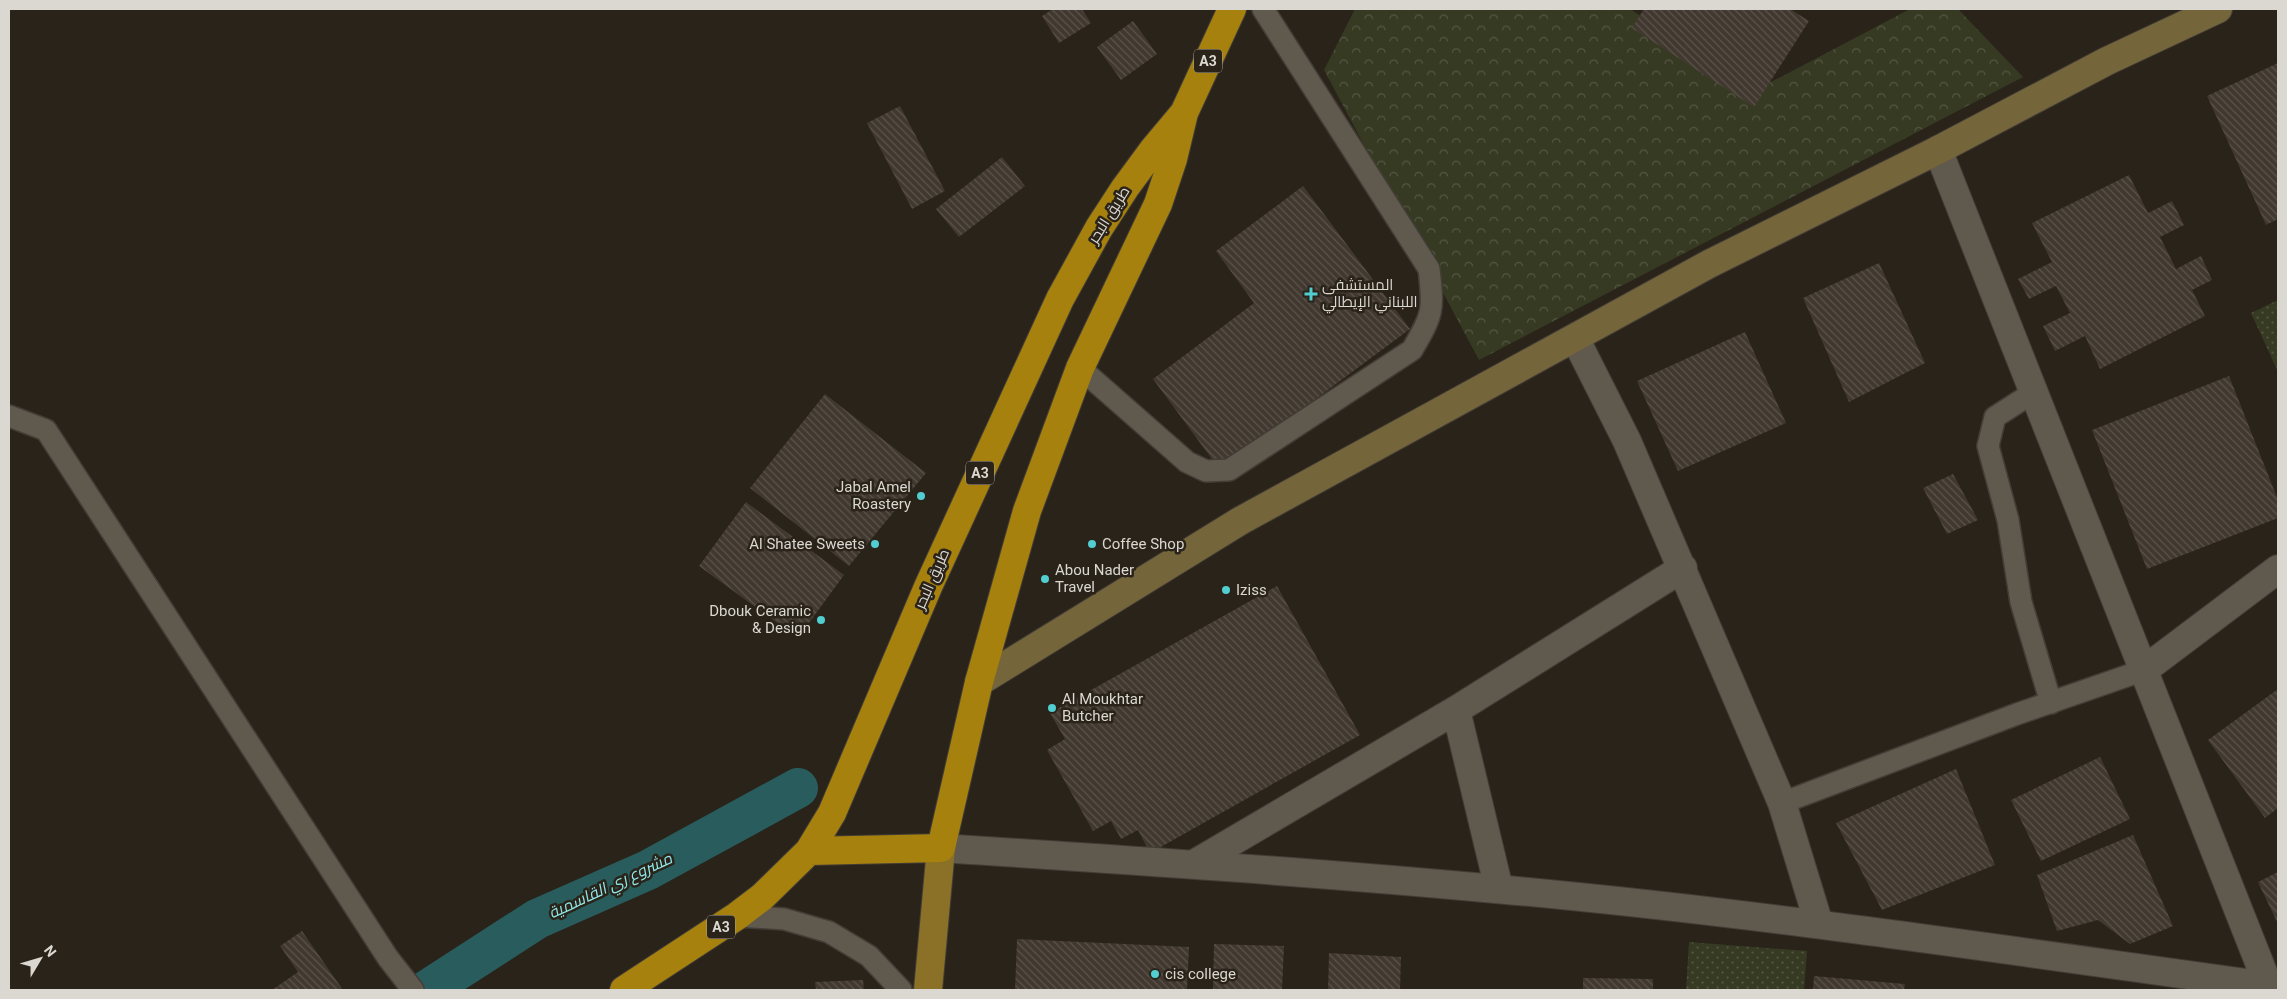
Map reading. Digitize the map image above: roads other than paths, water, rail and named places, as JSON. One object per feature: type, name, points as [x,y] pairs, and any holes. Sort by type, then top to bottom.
[{"type":"highway","name":"طريق البحر","points":[[941,848],[979,682],[1027,511],[1080,368],[1158,204],[1173,159],[1184,113],[1232,9]]},
{"type":"highway","name":"طريق البحر","points":[[624,990],[737,916],[762,897],[809,851],[832,813],[928,587],[1060,299],[1120,196],[1153,150],[1184,113]]},
{"type":"highway","points":[[809,851],[941,848]]},
{"type":"main road","points":[[928,990],[941,848]]},
{"type":"street","points":[[979,682],[1240,521],[1709,264],[1938,150],[2107,61],[2218,9]]},
{"type":"street","points":[[941,848],[1194,864],[1498,889],[1819,924],[2269,988],[1938,150]]},
{"type":"street","points":[[1575,338],[1627,441],[1782,803],[1819,924]]},
{"type":"street","points":[[1194,864],[1456,710],[1683,568]]},
{"type":"street","points":[[2144,670],[2278,569]]},
{"type":"street","points":[[1456,710],[1498,889]]},
{"type":"lane","points":[[1080,368],[1187,462],[1206,471],[1229,470],[1412,350],[1429,322],[1433,301],[1429,269],[1263,9]]},
{"type":"lane","points":[[2034,392],[1995,417],[1988,446],[2008,520],[2021,602],[2051,702]]},
{"type":"lane","points":[[9,416],[46,430],[388,958],[412,990]]},
{"type":"lane","points":[[1782,803],[2051,702],[2144,670]]},
{"type":"lane","points":[[737,916],[784,918],[829,932],[869,956],[901,990]]},
{"type":"waterway","name":"مشروع ري القاسمية","points":[[427,990],[537,919],[648,870],[798,788]]},
{"type":"place","name":"المستشفى اللبناني الإيطالي","points":[[1311,294]]},
{"type":"place","name":"Jabal Amel Roastery","points":[[921,496]]},
{"type":"place","name":"Al Shatee Sweets","points":[[875,544]]},
{"type":"place","name":"Coffee Shop","points":[[1092,544]]},
{"type":"place","name":"Abou Nader Travel","points":[[1045,579]]},
{"type":"place","name":"Iziss","points":[[1226,590]]},
{"type":"place","name":"Dbouk Ceramic & Design","points":[[821,620]]},
{"type":"place","name":"Al Moukhtar Butcher","points":[[1052,708]]},
{"type":"place","name":"cis college","points":[[1155,974]]}]
